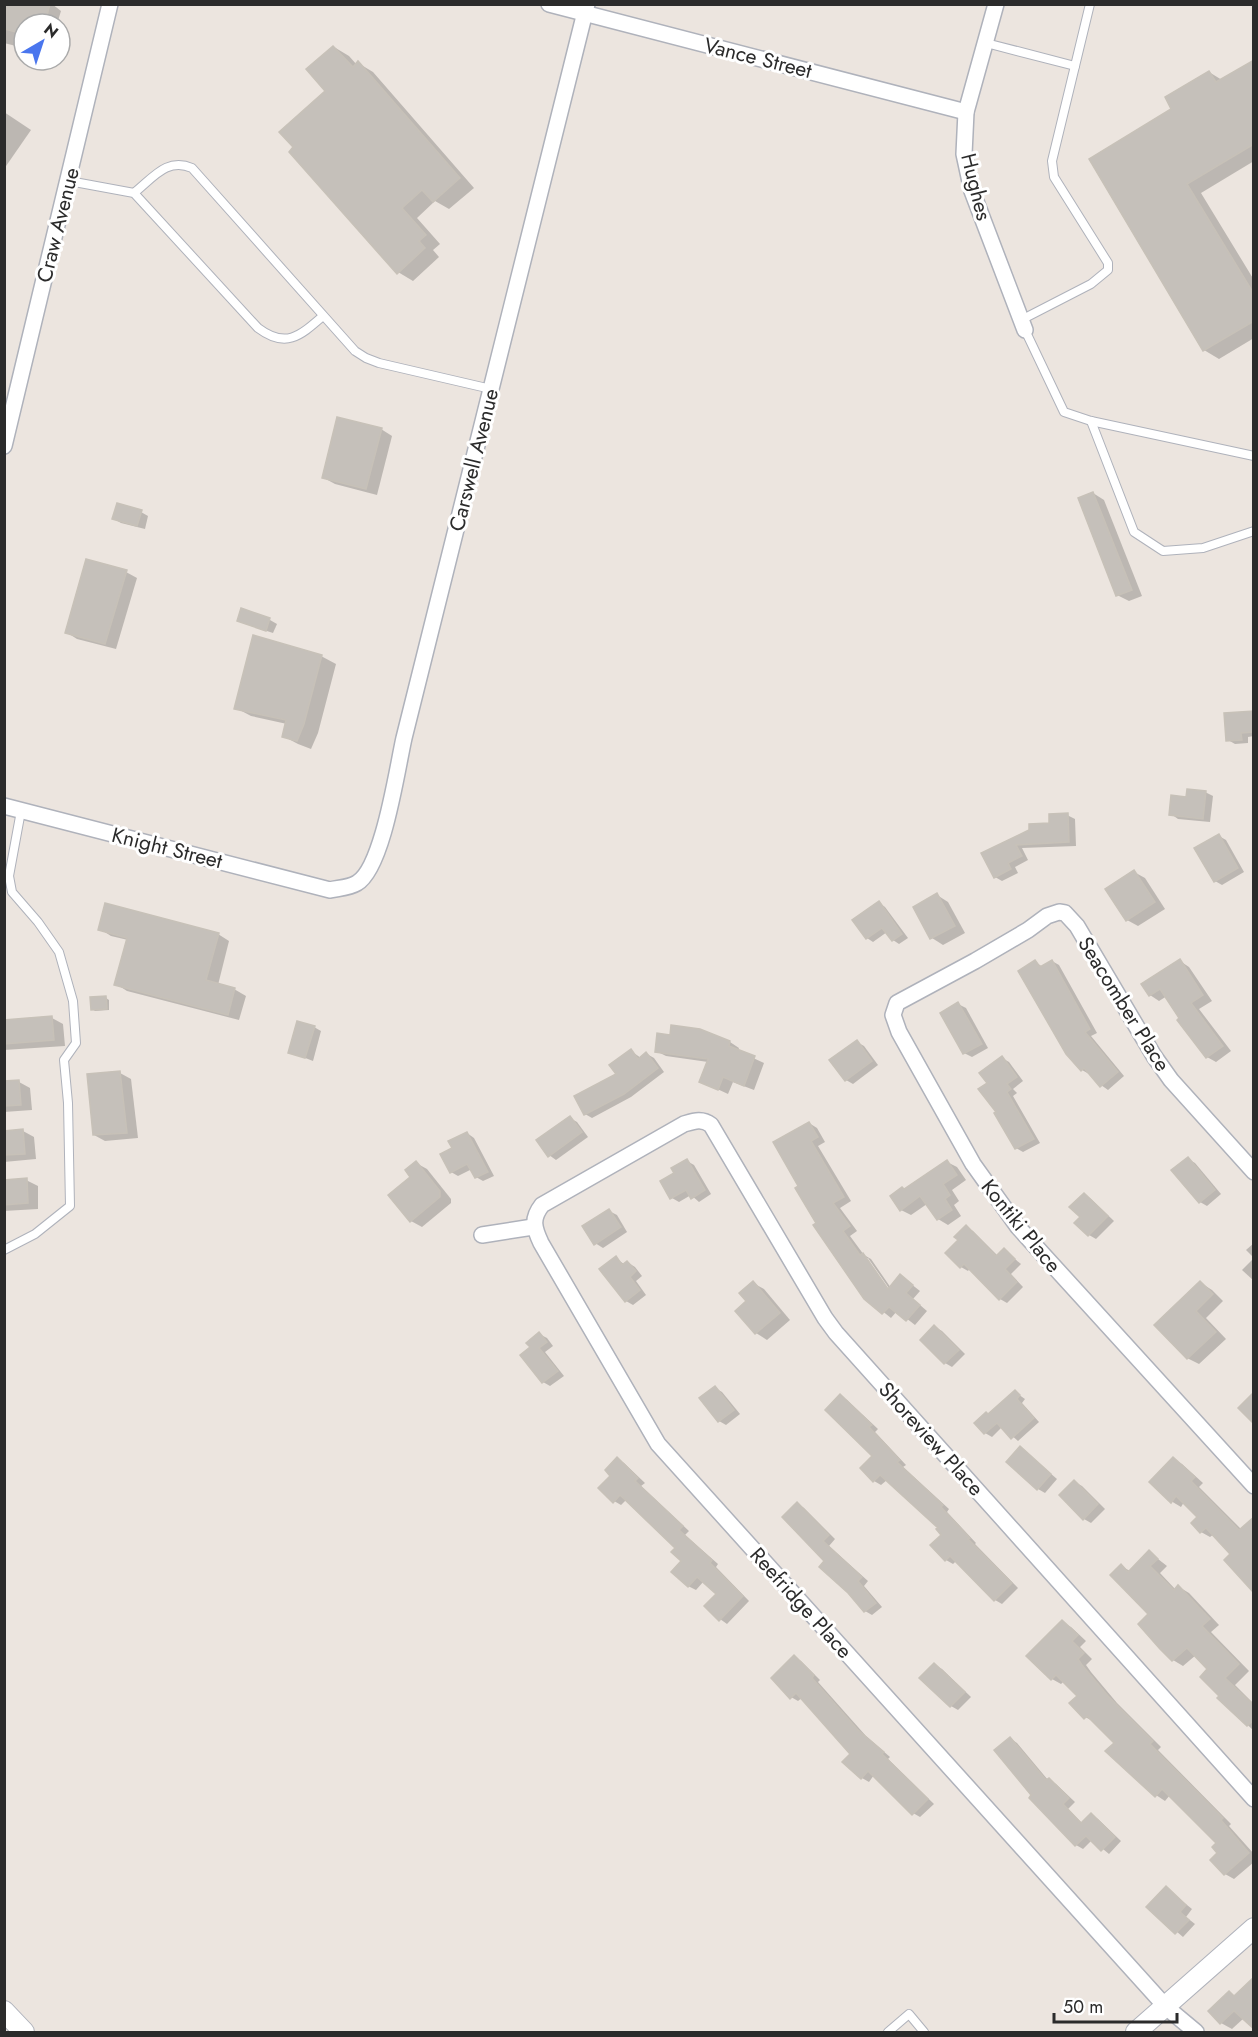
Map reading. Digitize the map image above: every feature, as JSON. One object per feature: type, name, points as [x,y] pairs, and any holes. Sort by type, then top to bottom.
[{"type":"street","name":"Craw Avenue","points":[[4,446],[110,4]]},
{"type":"street","name":"Vance Street","points":[[549,4],[585,9],[966,111]]},
{"type":"street","name":"Hughes","points":[[996,4],[966,111],[964,154],[972,191],[1023,325]]},
{"type":"street","name":"Carswell Avenue","points":[[330,890],[358,883],[370,868],[379,851],[404,738],[585,9]]},
{"type":"street","name":"Knight Street","points":[[4,806],[330,890]]},
{"type":"street","name":"Seacomber Place","points":[[975,961],[1028,930],[1047,916],[1059,912],[1065,913],[1077,926],[1154,1056],[1171,1080],[1254,1172]]},
{"type":"street","name":"Kontiki Place","points":[[975,961],[897,1003],[893,1015],[899,1032],[973,1164],[1018,1227],[1254,1486]]},
{"type":"street","name":"Shoreview Place","points":[[533,1227],[534,1217],[542,1206],[684,1124],[706,1121],[711,1125],[836,1333],[1254,1799]]},
{"type":"street","points":[[482,1235],[533,1227]]},
{"type":"street","name":"Reefridge Place","points":[[533,1227],[650,1434],[658,1444],[1166,2007],[1196,2032]]},
{"type":"street","points":[[1136,2032],[1254,1928]]},
{"type":"street","points":[[4,2011],[24,2032]]},
{"type":"lane","points":[[1090,4],[1052,161],[1054,177],[1108,263],[1108,270],[1090,284],[1023,325],[1064,412],[1091,422],[1254,456]]},
{"type":"lane","points":[[986,43],[1075,66]]},
{"type":"lane","points":[[134,194],[168,165],[180,163],[192,168],[356,351],[366,358],[491,389]]},
{"type":"lane","points":[[69,181],[134,194],[258,328],[269,336],[282,340],[295,337],[323,316]]},
{"type":"lane","points":[[1091,422],[1134,532],[1163,551],[1203,548],[1254,531]]},
{"type":"lane","points":[[4,1250],[36,1234],[70,1206],[68,1103],[64,1060],[76,1043],[73,1001],[59,952],[38,922],[12,892],[9,876],[21,811]]},
{"type":"lane","points":[[888,2032],[909,2014],[924,2032]]},
{"type":"building","points":[[4,4],[50,4],[48,12],[12,12],[12,31],[4,29]]},
{"type":"building","points":[[333,46],[353,67],[358,61],[460,178],[433,202],[422,190],[402,208],[426,235],[419,241],[425,248],[397,274],[289,152],[293,147],[279,132],[325,91],[306,69]]},
{"type":"building","points":[[1254,60],[1254,144],[1187,184],[1254,294],[1254,321],[1203,351],[1089,159],[1171,109],[1165,97],[1209,71],[1216,82]]},
{"type":"building","points":[[337,417],[382,428],[366,489],[322,478]]},
{"type":"building","points":[[1093,492],[1132,590],[1116,596],[1078,498]]},
{"type":"building","points":[[117,503],[142,510],[137,526],[112,519]]},
{"type":"building","points":[[86,559],[127,570],[105,644],[65,633]]},
{"type":"building","points":[[241,608],[270,618],[266,631],[237,621]]},
{"type":"building","points":[[253,635],[322,655],[304,724],[297,741],[282,737],[286,720],[234,709]]},
{"type":"building","points":[[1254,711],[1254,732],[1241,733],[1242,740],[1226,741],[1224,713]]},
{"type":"building","points":[[1187,789],[1206,791],[1203,819],[1169,815],[1171,795],[1186,797]]},
{"type":"building","points":[[1068,813],[1069,842],[1016,845],[1022,856],[1008,863],[1011,869],[994,878],[981,853],[1029,830],[1029,824],[1049,823],[1049,814]]},
{"type":"building","points":[[1219,834],[1238,868],[1214,882],[1194,848]]},
{"type":"building","points":[[1134,870],[1155,902],[1126,921],[1105,889]]},
{"type":"building","points":[[937,893],[955,926],[930,939],[913,907]]},
{"type":"building","points":[[879,901],[902,934],[892,941],[882,928],[866,939],[852,920]]},
{"type":"building","points":[[105,903],[219,933],[206,980],[235,988],[228,1015],[114,985],[127,938],[98,930]]},
{"type":"building","points":[[1180,959],[1203,995],[1191,1003],[1223,1046],[1206,1058],[1177,1020],[1179,1018],[1160,989],[1149,996],[1141,984]]},
{"type":"building","points":[[1035,960],[1040,967],[1052,960],[1090,1029],[1085,1032],[1118,1072],[1100,1087],[1084,1068],[1081,1071],[1066,1054],[1018,971]]},
{"type":"building","points":[[106,996],[107,1009],[91,1010],[90,997]]},
{"type":"building","points":[[958,1002],[982,1044],[963,1054],[940,1013]]},
{"type":"building","points":[[52,1016],[54,1040],[4,1044],[4,1020]]},
{"type":"building","points":[[297,1021],[315,1026],[305,1058],[288,1053]]},
{"type":"building","points":[[671,1025],[700,1029],[730,1041],[729,1046],[755,1056],[744,1086],[723,1077],[718,1090],[699,1082],[708,1059],[655,1052],[657,1033],[670,1035]]},
{"type":"building","points":[[857,1040],[872,1061],[845,1081],[829,1060]]},
{"type":"building","points":[[631,1049],[638,1059],[646,1052],[658,1068],[624,1094],[584,1115],[574,1096],[616,1074],[609,1065]]},
{"type":"building","points":[[1002,1056],[1017,1077],[1007,1084],[1011,1089],[1007,1092],[1034,1139],[1015,1149],[994,1113],[996,1112],[978,1089],[987,1083],[979,1073]]},
{"type":"building","points":[[120,1071],[127,1133],[93,1135],[87,1074]]},
{"type":"building","points":[[19,1080],[21,1105],[4,1106],[4,1081]]},
{"type":"building","points":[[570,1116],[582,1132],[548,1157],[536,1140]]},
{"type":"building","points":[[809,1122],[818,1137],[811,1141],[844,1197],[833,1203],[850,1226],[843,1231],[860,1255],[863,1253],[888,1289],[900,1274],[913,1285],[906,1293],[920,1305],[906,1321],[889,1307],[882,1314],[864,1299],[813,1225],[816,1223],[795,1188],[798,1186],[773,1142]]},
{"type":"building","points":[[23,1129],[25,1154],[4,1155],[4,1131]]},
{"type":"building","points":[[467,1132],[488,1172],[475,1178],[467,1164],[450,1173],[440,1154],[452,1148],[448,1141]]},
{"type":"building","points":[[1188,1157],[1215,1190],[1199,1203],[1171,1170]]},
{"type":"building","points":[[687,1159],[705,1190],[691,1199],[686,1190],[670,1199],[660,1181],[674,1173],[671,1168]]},
{"type":"building","points":[[947,1160],[957,1175],[943,1184],[950,1195],[945,1199],[952,1210],[937,1220],[920,1196],[900,1211],[890,1196]]},
{"type":"building","points":[[416,1161],[440,1191],[440,1197],[410,1222],[388,1195],[410,1177],[405,1170]]},
{"type":"building","points":[[27,1178],[28,1203],[4,1205],[4,1180]]},
{"type":"building","points":[[1084,1193],[1108,1216],[1088,1236],[1074,1223],[1080,1217],[1069,1207]]},
{"type":"building","points":[[609,1209],[621,1227],[594,1245],[582,1226]]},
{"type":"building","points":[[966,1225],[996,1256],[1004,1248],[1015,1259],[1005,1269],[1017,1282],[999,1300],[964,1264],[960,1268],[945,1253],[958,1240],[954,1237]]},
{"type":"building","points":[[616,1256],[622,1265],[627,1261],[636,1271],[630,1277],[640,1290],[625,1302],[599,1269]]},
{"type":"building","points":[[753,1281],[780,1313],[755,1334],[735,1311],[746,1301],[739,1293]]},
{"type":"building","points":[[1200,1281],[1213,1294],[1196,1311],[1216,1332],[1187,1359],[1154,1325]]},
{"type":"building","points":[[934,1325],[959,1350],[944,1364],[920,1340]]},
{"type":"building","points":[[539,1332],[547,1342],[539,1348],[558,1371],[542,1383],[520,1355],[530,1347],[526,1343]]},
{"type":"building","points":[[715,1386],[734,1410],[718,1422],[699,1398]]},
{"type":"building","points":[[1015,1390],[1020,1395],[1017,1399],[1034,1418],[1011,1439],[997,1423],[984,1434],[974,1423]]},
{"type":"building","points":[[1254,1392],[1254,1424],[1238,1408]]},
{"type":"building","points":[[840,1394],[872,1425],[869,1427],[900,1460],[897,1462],[943,1505],[941,1507],[970,1538],[968,1539],[1012,1583],[994,1601],[950,1556],[945,1561],[930,1545],[941,1535],[936,1529],[938,1528],[880,1475],[873,1482],[860,1468],[872,1456],[825,1410]]},
{"type":"building","points":[[1020,1446],[1051,1474],[1037,1490],[1006,1462]]},
{"type":"building","points":[[617,1457],[638,1478],[635,1481],[683,1526],[679,1530],[712,1560],[710,1563],[743,1596],[719,1621],[704,1606],[716,1594],[697,1577],[688,1587],[671,1572],[681,1561],[671,1552],[675,1548],[620,1495],[613,1503],[598,1488],[610,1476],[605,1470]]},
{"type":"building","points":[[1173,1457],[1195,1477],[1191,1481],[1239,1530],[1254,1517],[1254,1593],[1224,1560],[1230,1554],[1206,1528],[1200,1533],[1191,1523],[1197,1517],[1176,1496],[1171,1503],[1149,1482]]},
{"type":"building","points":[[1074,1480],[1098,1504],[1083,1520],[1059,1495]]},
{"type":"building","points":[[797,1502],[829,1535],[823,1541],[862,1577],[858,1581],[876,1603],[864,1612],[848,1593],[819,1567],[824,1561],[782,1517]]},
{"type":"building","points":[[1149,1550],[1158,1559],[1150,1566],[1174,1590],[1178,1585],[1210,1619],[1202,1626],[1239,1664],[1225,1678],[1254,1705],[1254,1720],[1247,1726],[1217,1698],[1219,1696],[1200,1677],[1207,1669],[1187,1648],[1172,1661],[1160,1649],[1138,1624],[1148,1614],[1110,1575],[1121,1564],[1128,1572]]},
{"type":"building","points":[[1062,1620],[1078,1635],[1072,1641],[1084,1653],[1078,1659],[1082,1665],[1108,1696],[1153,1741],[1150,1744],[1223,1818],[1221,1820],[1249,1853],[1224,1875],[1210,1860],[1217,1853],[1212,1847],[1216,1843],[1162,1789],[1155,1797],[1105,1751],[1114,1743],[1087,1716],[1084,1719],[1069,1703],[1077,1696],[1056,1675],[1051,1680],[1026,1656]]},
{"type":"building","points":[[794,1655],[814,1675],[812,1678],[858,1730],[884,1752],[882,1754],[928,1799],[912,1815],[868,1771],[861,1779],[842,1762],[850,1754],[796,1693],[790,1699],[771,1678]]},
{"type":"building","points":[[934,1663],[965,1692],[950,1707],[919,1678]]},
{"type":"building","points":[[1010,1737],[1046,1780],[1049,1778],[1069,1798],[1063,1804],[1081,1823],[1091,1813],[1115,1837],[1101,1851],[1086,1836],[1075,1846],[1029,1798],[1031,1795],[994,1750]]},
{"type":"building","points":[[1166,1886],[1186,1905],[1180,1912],[1189,1920],[1175,1934],[1146,1907]]},
{"type":"building","points":[[1254,1977],[1254,2029],[1234,2011],[1220,2024],[1208,2011],[1229,1991],[1234,1996]]}]
